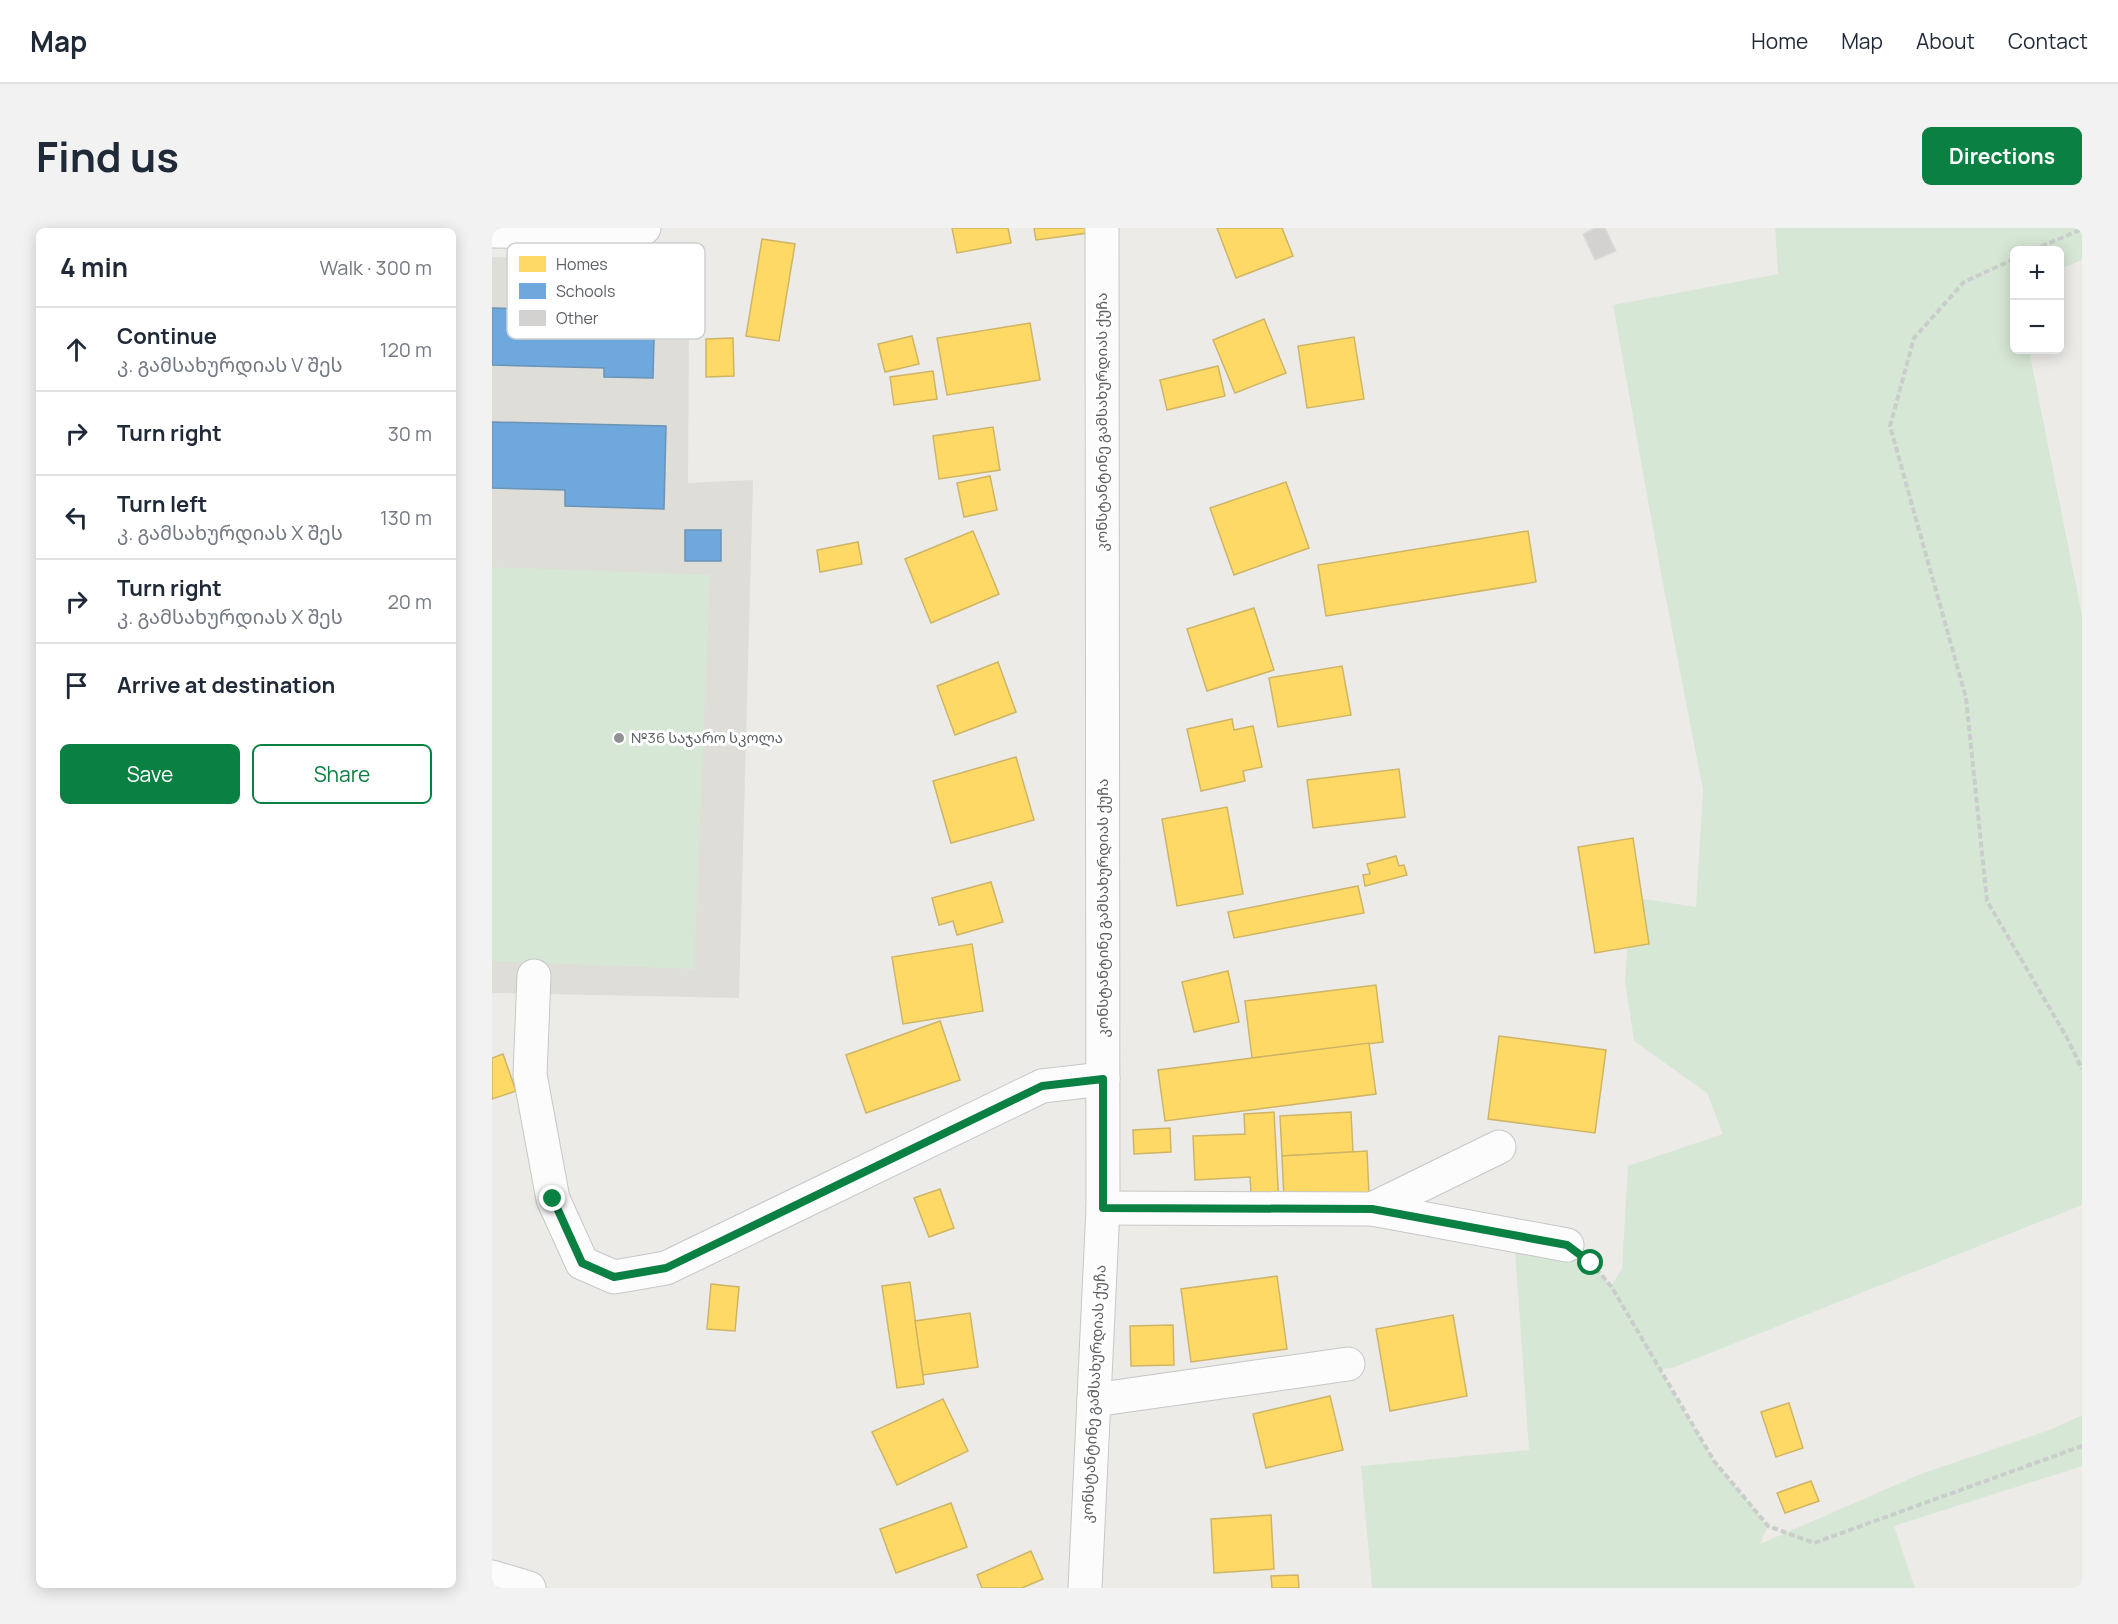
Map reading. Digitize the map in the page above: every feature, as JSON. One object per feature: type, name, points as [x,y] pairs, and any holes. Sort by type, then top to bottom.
[{"type":"street","points":[[492,231],[644,228]]},
{"type":"street","name":"კონსტანტინე გამსახურდიას ქუჩა","points":[[1085,1588],[1103,1208],[1102,228]]},
{"type":"street","points":[[534,976],[530,1075],[553,1199],[582,1263],[614,1277],[666,1268],[1042,1086],[1103,1079]]},
{"type":"street","points":[[1372,1209],[1498,1147]]},
{"type":"street","points":[[1103,1208],[1372,1209],[1567,1245]]},
{"type":"street","points":[[1094,1400],[1348,1364]]},
{"type":"street","points":[[492,1577],[529,1588]]},
{"type":"path","points":[[2042,246],[2082,229]]},
{"type":"path","points":[[2010,261],[1964,282],[1914,338],[1890,426],[1966,698],[1987,902],[2066,1036],[2082,1069]]},
{"type":"path","points":[[1567,1245],[1591,1263],[1611,1286],[1714,1461],[1768,1526],[1814,1543],[2082,1446]]},
{"type":"shaded area","name":"№36 საჯარო სკოლა","points":[[492,257],[507,257],[507,339],[689,339],[688,483],[753,480],[739,998],[492,993]]},
{"type":"green space","points":[[1775,228],[2082,228],[2082,260],[2064,267],[2064,246],[2010,246],[2010,354],[2030,354],[2082,615],[2082,1205],[1675,1367],[1660,1370],[1714,1461],[1768,1526],[1760,1544],[1921,1474],[2052,1429],[2082,1415],[2082,1466],[1894,1526],[1915,1588],[1372,1588],[1361,1466],[1529,1450],[1514,1235],[1567,1245],[1591,1263],[1611,1286],[1622,1269],[1628,1166],[1723,1134],[1707,1093],[1634,1041],[1625,981],[1631,897],[1696,907],[1703,790],[1613,305],[1778,274]]},
{"type":"green space","points":[[492,567],[710,575],[694,969],[492,961]]},
{"type":"building: Homes","points":[[952,228],[1008,228],[1011,243],[957,253]]},
{"type":"building: Homes","points":[[1034,228],[1087,228],[1088,233],[1036,240]]},
{"type":"building: Homes","points":[[1217,228],[1282,228],[1293,256],[1236,278]]},
{"type":"building: Homes","points":[[762,239],[795,244],[779,341],[746,336]]},
{"type":"building: Homes","points":[[1264,319],[1286,373],[1235,393],[1213,340]]},
{"type":"building: Homes","points":[[1030,323],[1040,380],[947,395],[937,338]]},
{"type":"building: Homes","points":[[912,336],[919,364],[885,372],[878,344]]},
{"type":"building: Homes","points":[[1354,337],[1364,399],[1307,408],[1298,346]]},
{"type":"building: Homes","points":[[733,338],[734,376],[706,377],[706,339]]},
{"type":"building: Homes","points":[[1218,366],[1225,396],[1167,410],[1160,380]]},
{"type":"building: Homes","points":[[933,371],[937,399],[894,405],[890,377]]},
{"type":"building: Homes","points":[[993,427],[1000,470],[939,479],[933,436]]},
{"type":"building: Homes","points":[[990,476],[997,510],[964,517],[957,483]]},
{"type":"building: Homes","points":[[1286,482],[1309,548],[1234,575],[1210,508]]},
{"type":"building: Homes","points":[[973,531],[999,594],[931,623],[905,559]]},
{"type":"building: Homes","points":[[1528,531],[1536,582],[1326,616],[1318,565]]},
{"type":"building: Homes","points":[[858,542],[862,564],[820,572],[817,550]]},
{"type":"building: Homes","points":[[1254,608],[1274,670],[1207,691],[1187,629]]},
{"type":"building: Homes","points":[[998,662],[1016,712],[955,735],[937,686]]},
{"type":"building: Homes","points":[[1342,666],[1351,715],[1278,727],[1269,678]]},
{"type":"building: Homes","points":[[1232,719],[1234,730],[1253,726],[1262,767],[1243,771],[1245,781],[1201,791],[1187,729]]},
{"type":"building: Homes","points":[[1016,757],[1034,820],[951,843],[933,781]]},
{"type":"building: Homes","points":[[1399,769],[1405,817],[1313,828],[1307,780]]},
{"type":"building: Homes","points":[[1227,807],[1243,894],[1177,906],[1162,819]]},
{"type":"building: Homes","points":[[1633,838],[1649,944],[1595,953],[1578,847]]},
{"type":"building: Homes","points":[[1396,856],[1399,866],[1404,865],[1407,875],[1365,886],[1363,875],[1370,874],[1367,864]]},
{"type":"building: Homes","points":[[991,882],[1003,922],[957,935],[953,921],[939,925],[932,898]]},
{"type":"building: Homes","points":[[1358,886],[1364,913],[1234,938],[1228,912]]},
{"type":"building: Homes","points":[[972,944],[983,1011],[903,1024],[892,957]]},
{"type":"building: Homes","points":[[1228,971],[1239,1022],[1194,1032],[1182,982]]},
{"type":"building: Homes","points":[[1376,985],[1383,1042],[1252,1058],[1245,1001]]},
{"type":"building: Homes","points":[[940,1021],[960,1080],[866,1113],[846,1055]]},
{"type":"building: Homes","points":[[1499,1036],[1606,1050],[1595,1133],[1488,1119]]},
{"type":"building: Homes","points":[[1369,1043],[1376,1094],[1165,1121],[1158,1070]]},
{"type":"building: Homes","points":[[503,1054],[516,1091],[492,1099],[492,1058]]},
{"type":"building: Homes","points":[[1274,1112],[1279,1205],[1252,1206],[1250,1177],[1195,1180],[1193,1136],[1245,1134],[1244,1114]]},
{"type":"building: Homes","points":[[1351,1112],[1353,1152],[1282,1156],[1280,1116]]},
{"type":"building: Homes","points":[[1170,1128],[1171,1152],[1134,1154],[1133,1130]]},
{"type":"building: Homes","points":[[1367,1151],[1369,1194],[1284,1199],[1282,1156]]},
{"type":"building: Homes","points":[[940,1189],[954,1228],[929,1237],[914,1198]]},
{"type":"building: Homes","points":[[1277,1276],[1287,1349],[1191,1362],[1181,1289]]},
{"type":"building: Homes","points":[[910,1282],[924,1384],[897,1388],[882,1286]]},
{"type":"building: Homes","points":[[711,1284],[739,1287],[735,1331],[707,1329]]},
{"type":"building: Homes","points":[[970,1313],[978,1367],[923,1375],[915,1321]]},
{"type":"building: Homes","points":[[1453,1315],[1467,1396],[1390,1411],[1376,1329]]},
{"type":"building: Homes","points":[[1173,1325],[1174,1365],[1131,1366],[1130,1326]]},
{"type":"building: Homes","points":[[1330,1396],[1343,1450],[1266,1468],[1253,1414]]},
{"type":"building: Homes","points":[[943,1399],[968,1451],[897,1485],[872,1432]]},
{"type":"building: Homes","points":[[1789,1403],[1803,1448],[1776,1457],[1761,1412]]},
{"type":"building: Homes","points":[[1811,1481],[1819,1501],[1785,1513],[1777,1493]]},
{"type":"building: Homes","points":[[951,1503],[967,1547],[896,1573],[880,1529]]},
{"type":"building: Homes","points":[[1271,1515],[1274,1569],[1214,1573],[1211,1519]]},
{"type":"building: Homes","points":[[1031,1551],[1043,1579],[1022,1588],[982,1588],[977,1575]]},
{"type":"building: Homes","points":[[1298,1575],[1299,1588],[1272,1588],[1271,1576]]},
{"type":"building: Schools","points":[[492,308],[507,308],[507,339],[654,339],[653,378],[604,377],[604,368],[492,365]]},
{"type":"building: Schools","points":[[492,422],[666,426],[664,509],[565,506],[565,490],[492,488]]},
{"type":"building: Schools","points":[[685,530],[721,530],[721,561],[685,561]]},
{"type":"building: Other","points":[[1595,228],[1605,228],[1616,251],[1595,260],[1583,234]]},
{"type":"place","name":"№36 საჯარო სკოლა","points":[[619,738]]},
{"type":"route","points":[[553,1199],[582,1263],[614,1277],[666,1268],[1042,1086],[1103,1079],[1103,1208],[1372,1209],[1567,1245],[1591,1263]]}]
